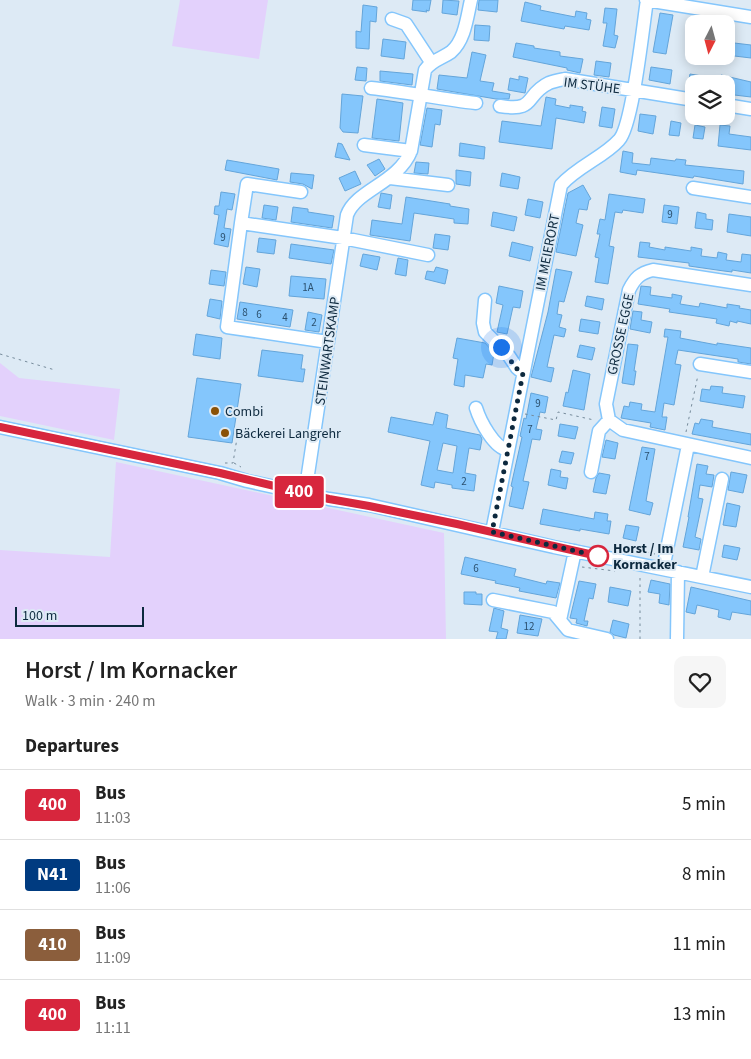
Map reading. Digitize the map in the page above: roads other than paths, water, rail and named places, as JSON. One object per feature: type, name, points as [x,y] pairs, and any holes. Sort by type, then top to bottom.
[{"type":"street","points":[[392,18],[406,24],[430,62],[452,51],[458,43],[464,32],[471,0]]},
{"type":"street","points":[[646,0],[751,17]]},
{"type":"street","name":"IM MEIERORT","points":[[492,532],[561,185],[570,174],[621,139],[625,130],[634,90],[646,0]]},
{"type":"street","name":"STEINWARTSKAMP","points":[[306,494],[343,238],[350,209],[355,203],[390,178],[407,161],[411,151],[425,70],[430,62]]},
{"type":"street","name":"IM STÜHE","points":[[500,106],[522,107],[550,82],[565,79],[685,98]]},
{"type":"street","points":[[372,88],[412,92],[420,95],[476,103]]},
{"type":"street","points":[[735,106],[751,109]]},
{"type":"street","points":[[364,145],[411,151]]},
{"type":"street","points":[[390,178],[448,185]]},
{"type":"street","points":[[301,192],[247,184],[227,327],[328,342]]},
{"type":"street","points":[[693,188],[751,197]]},
{"type":"street","points":[[241,223],[343,238],[428,255]]},
{"type":"street","name":"GROSSE EGGE","points":[[609,420],[606,404],[629,290],[634,280],[642,273],[653,270],[751,285]]},
{"type":"street","points":[[485,300],[483,323],[485,332],[509,356],[516,368],[523,373]]},
{"type":"street","points":[[700,364],[751,372]]},
{"type":"street","points":[[476,408],[481,422],[498,446],[508,450]]},
{"type":"street","points":[[591,472],[599,431],[609,420],[623,430],[751,458]]},
{"type":"street","points":[[0,427],[173,463],[306,494],[751,587]]},
{"type":"street","points":[[664,569],[688,445]]},
{"type":"street","points":[[702,577],[722,479]]},
{"type":"street","points":[[560,620],[575,551]]},
{"type":"street","points":[[677,639],[678,572]]},
{"type":"street","points":[[494,600],[553,612],[568,630],[607,639]]},
{"type":"place","name":"Combi","points":[[215,411]]},
{"type":"place","name":"Bäckerei Langrehr","points":[[225,433]]},
{"type":"place","name":"Horst / Im Kornacker","points":[[598,556]]}]
